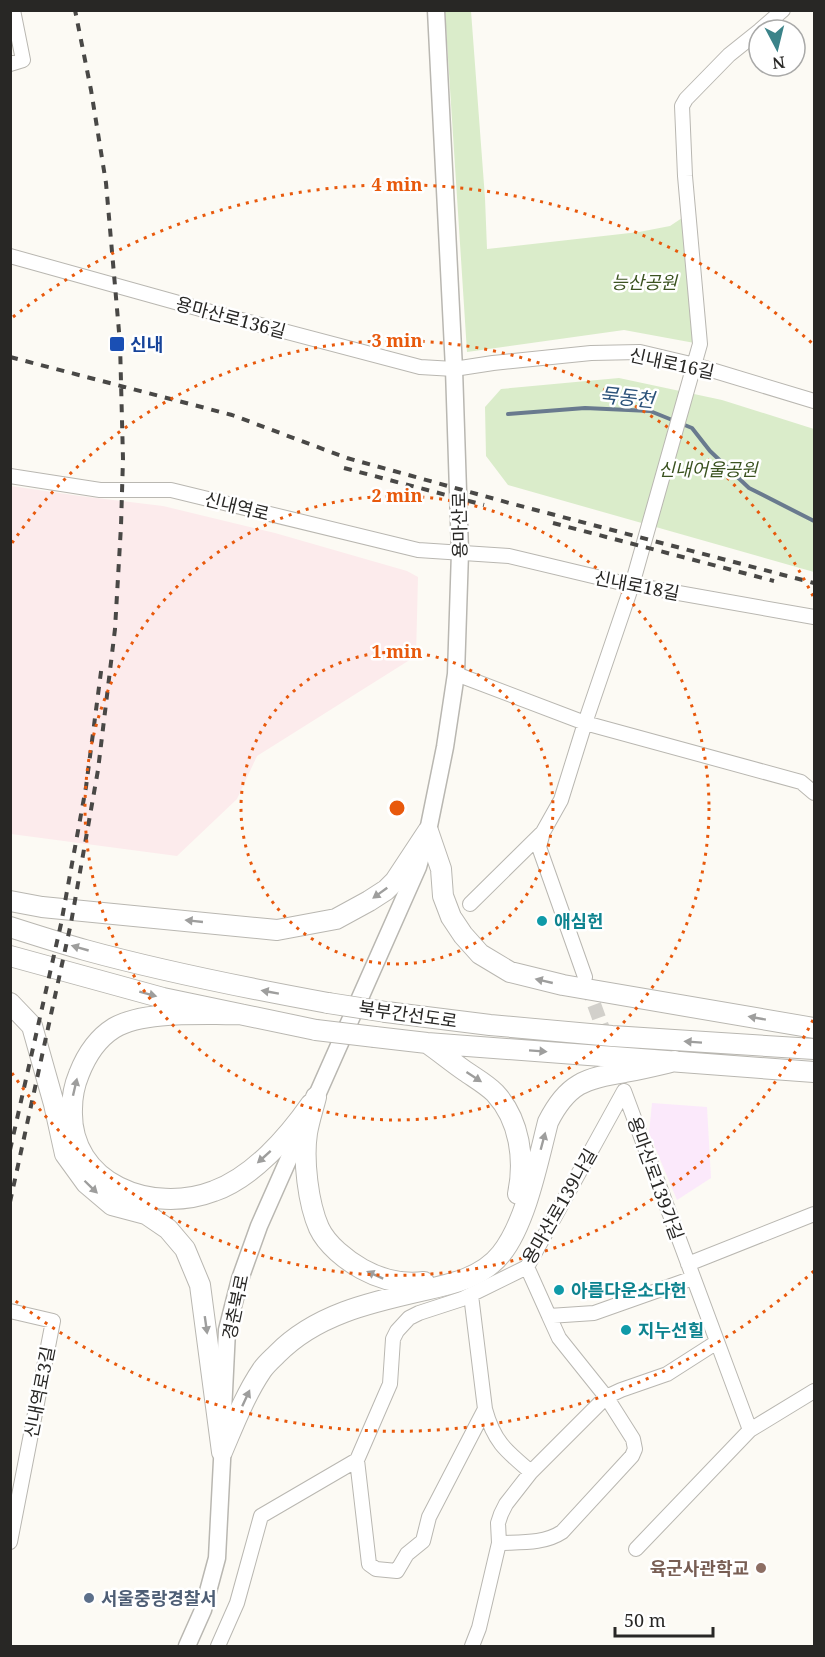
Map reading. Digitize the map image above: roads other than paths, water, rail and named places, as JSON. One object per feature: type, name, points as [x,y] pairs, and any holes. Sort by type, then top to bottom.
[{"type":"highway","points":[[10,901],[42,907],[277,930],[336,919],[386,890],[428,831]]},
{"type":"highway","points":[[428,831],[441,869],[443,896],[452,917],[463,935],[480,954],[510,972],[563,985],[814,1028]]},
{"type":"highway","name":"북부간선도로","points":[[10,927],[84,950],[161,969],[248,988],[386,1012],[490,1025],[601,1035],[814,1049]]},
{"type":"highway","name":"북부간선도로","points":[[10,956],[164,998],[316,1030],[427,1043],[814,1072]]},
{"type":"highway","points":[[10,1003],[32,1026],[54,1104],[65,1154],[86,1184],[112,1205],[146,1214],[168,1229],[185,1249],[200,1285],[222,1452]]},
{"type":"highway","points":[[240,1014],[156,1016],[115,1028],[94,1046],[74,1085],[72,1125],[80,1151],[86,1161],[113,1184],[130,1193],[157,1199],[190,1198],[203,1195],[226,1187],[267,1156],[297,1124],[316,1097]]},
{"type":"highway","points":[[316,1097],[307,1132],[306,1167],[310,1196],[319,1228],[327,1240],[357,1266],[372,1275],[394,1282],[417,1283],[449,1276],[460,1271],[482,1256],[497,1240],[508,1221],[518,1198],[522,1161],[511,1118],[495,1094],[427,1043]]},
{"type":"highway","points":[[222,1452],[249,1392],[263,1368],[288,1342],[335,1315],[461,1281],[490,1266],[510,1241],[523,1214],[548,1122],[555,1108],[567,1093],[586,1080],[606,1074],[675,1061]]},
{"type":"main road","name":"용마산로","points":[[350,1021],[416,872],[428,831],[445,747],[456,674],[460,552],[454,369],[436,10]]},
{"type":"main road","name":"경춘북로","points":[[187,1647],[203,1610],[217,1558],[227,1330],[240,1279],[259,1226],[350,1021]]},
{"type":"street","points":[[10,64],[23,60],[13,10]]},
{"type":"street","points":[[585,977],[539,847],[543,832],[561,800],[632,585],[700,344],[685,176],[682,106],[686,99],[729,55],[747,41]]},
{"type":"street","name":"용마산로136길","points":[[10,256],[406,364],[427,368],[454,369]]},
{"type":"street","name":"신내로16길","points":[[454,369],[591,353],[640,352],[695,365],[814,401]]},
{"type":"street","name":"신내역로","points":[[10,476],[100,490],[171,490],[418,550],[460,552]]},
{"type":"street","name":"신내로18길","points":[[460,552],[508,556],[632,585],[814,617]]},
{"type":"street","points":[[456,674],[585,723],[801,782],[814,793]]},
{"type":"street","points":[[470,904],[543,832]]},
{"type":"street","name":"용마산로139나길","points":[[357,1461],[390,1384],[393,1339],[397,1331],[409,1318],[419,1313],[471,1295],[527,1267],[624,1091]]},
{"type":"street","name":"용마산로139가길","points":[[624,1091],[750,1430]]},
{"type":"street","points":[[549,1316],[594,1313],[814,1214]]},
{"type":"street","points":[[499,1543],[543,1540],[557,1536],[632,1456],[635,1449],[633,1439],[606,1397],[560,1338],[527,1267]]},
{"type":"street","points":[[471,1295],[485,1409],[500,1443],[531,1472]]},
{"type":"street","name":"신내역로3길","points":[[10,1311],[53,1321],[10,1542]]},
{"type":"street","points":[[472,1647],[479,1628],[499,1543],[498,1523],[501,1514],[531,1472],[606,1397],[666,1374],[717,1342]]},
{"type":"street","points":[[636,1549],[750,1430],[814,1391]]},
{"type":"street","points":[[218,1647],[237,1603],[261,1516],[357,1461],[369,1564],[376,1569],[397,1571],[407,1554],[423,1541],[429,1517],[485,1409]]},
{"type":"waterway","name":"묵동천","points":[[508,414],[585,408],[650,411],[692,428],[710,451],[749,488],[814,521]]},
{"type":"tunnel","points":[[587,985],[607,1040]]},
{"type":"railway","points":[[10,1202],[71,923],[98,770],[115,629],[121,526],[123,459],[120,343],[106,183],[75,10]]},
{"type":"railway","points":[[10,357],[232,415],[347,458],[814,583]]},
{"type":"railway","points":[[344,468],[484,505]]},
{"type":"railway","points":[[553,523],[774,581]]},
{"type":"railway","points":[[10,1150],[61,924],[86,787],[102,664]]},
{"type":"place","name":"신내","points":[[117,344]]},
{"type":"place","name":"애심헌","points":[[542,921]]},
{"type":"place","name":"아름다운소다헌","points":[[559,1290]]},
{"type":"place","name":"지누선힐","points":[[626,1330]]},
{"type":"place","name":"육군사관학교","points":[[761,1568]]},
{"type":"place","name":"서울중랑경찰서","points":[[89,1598]]},
{"type":"park label","name":"능산공원","points":[[644,282]]},
{"type":"park label","name":"신내어울공원","points":[[708,469]]}]
